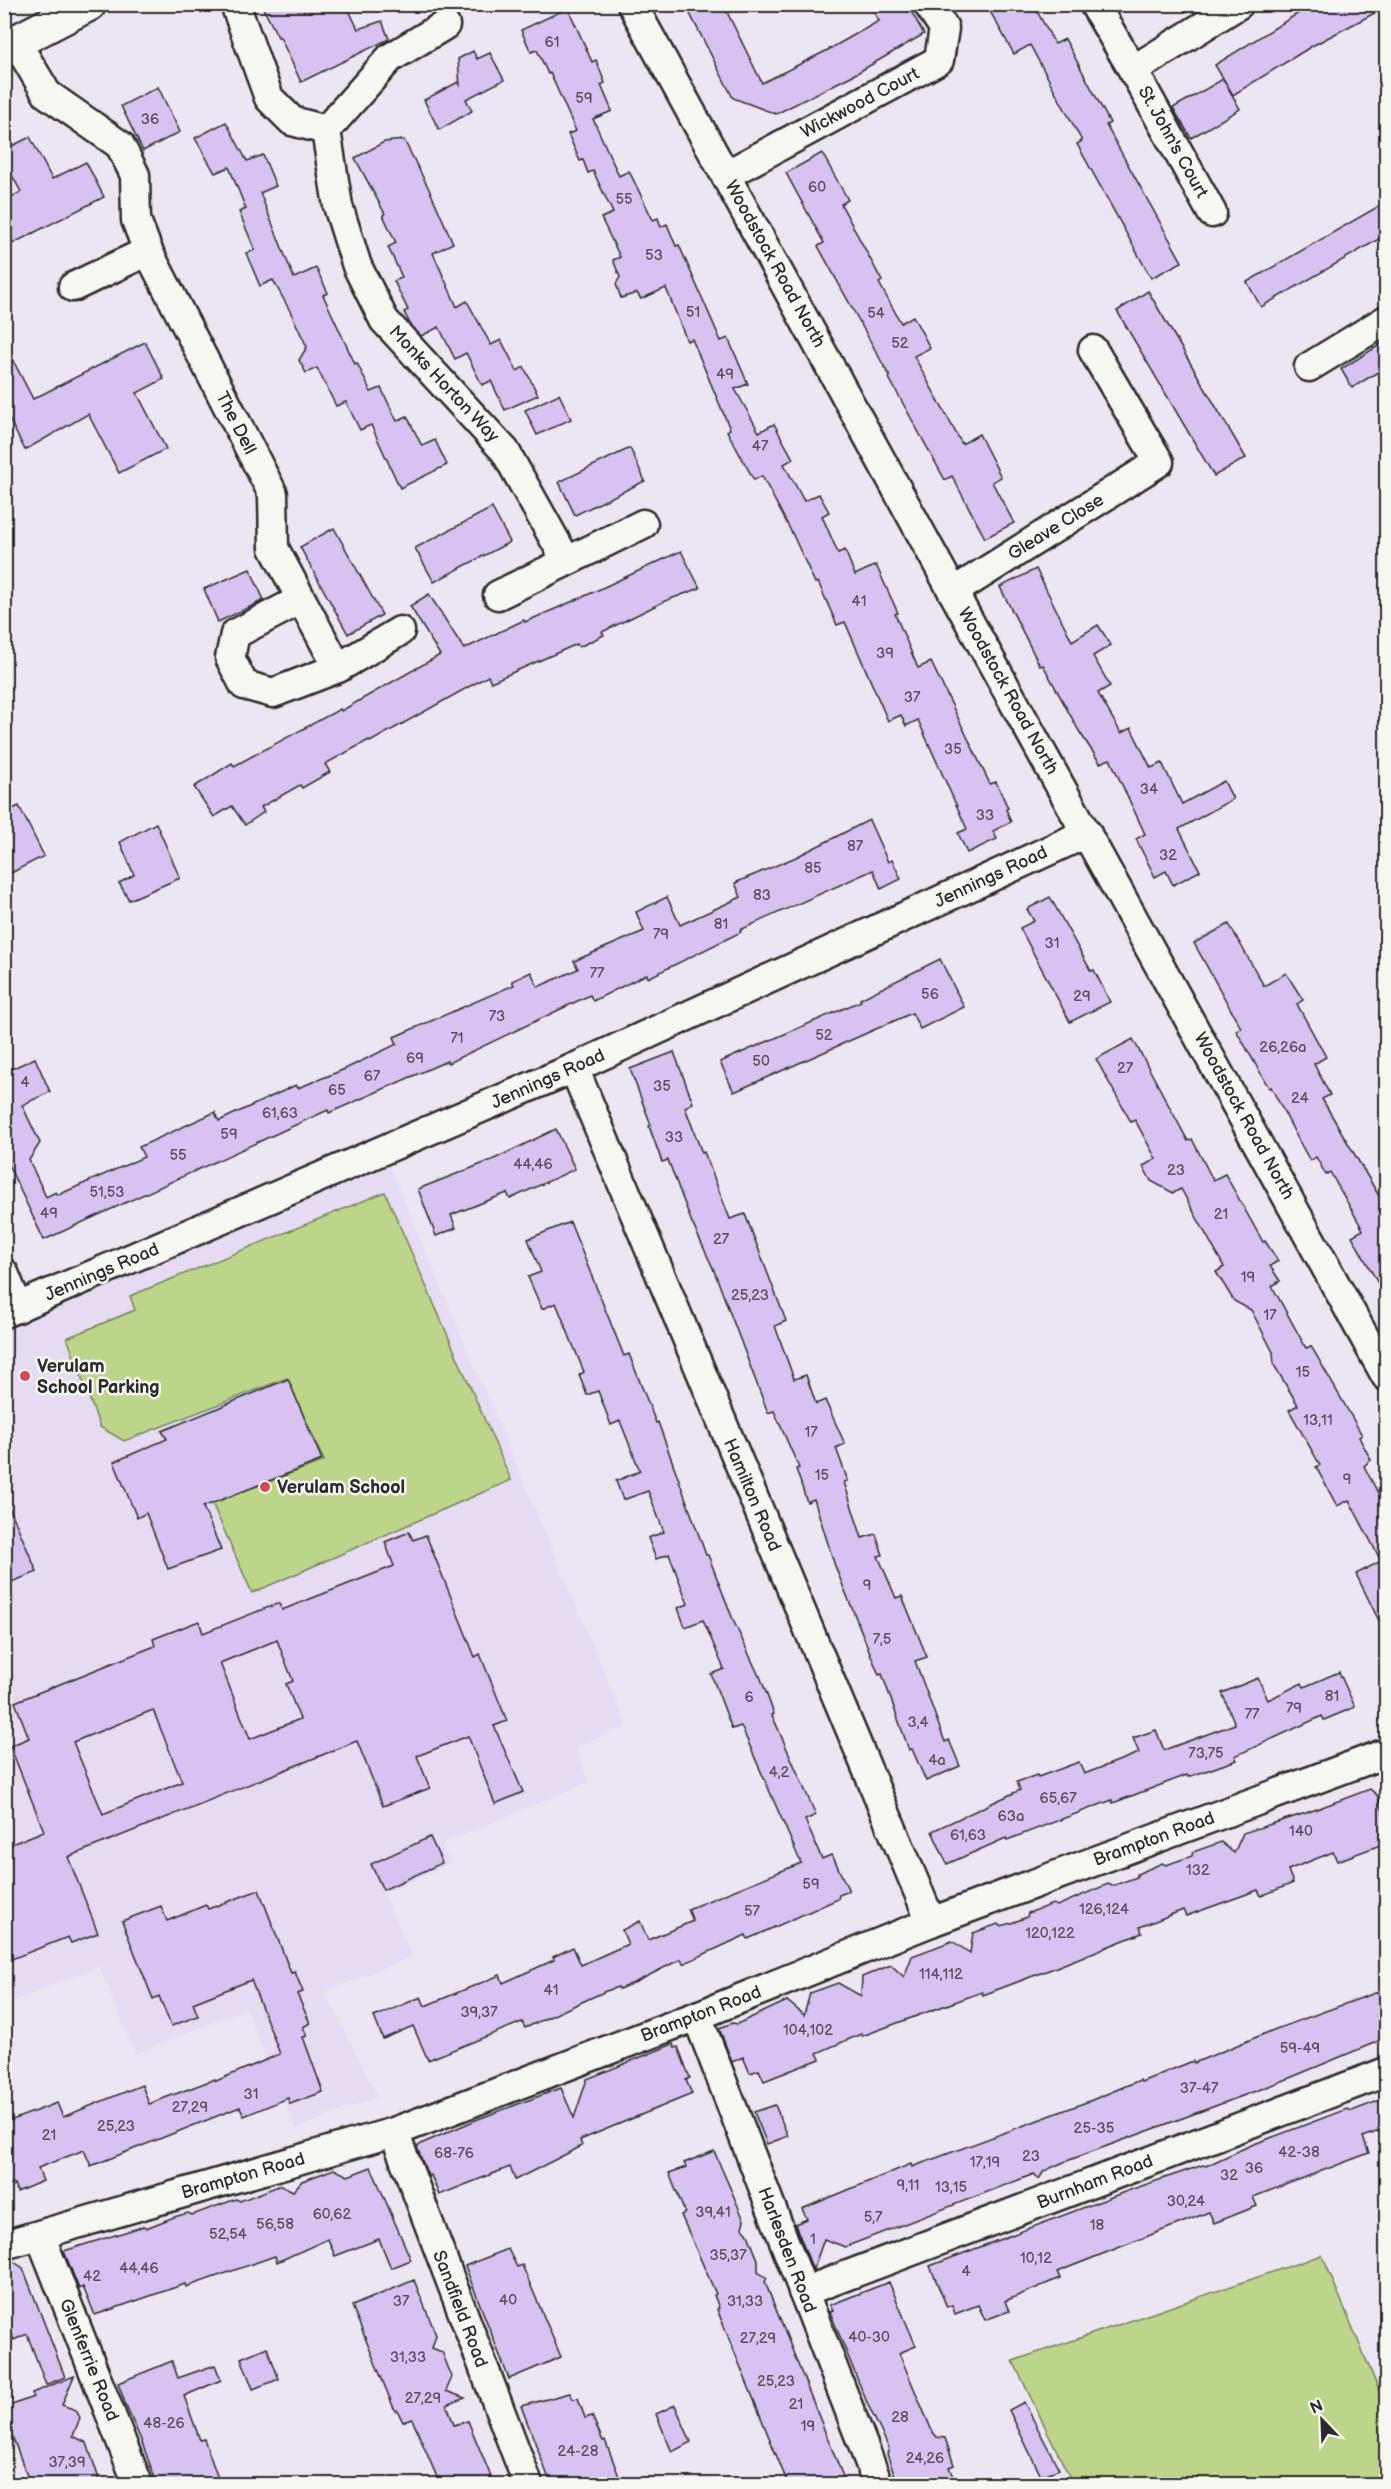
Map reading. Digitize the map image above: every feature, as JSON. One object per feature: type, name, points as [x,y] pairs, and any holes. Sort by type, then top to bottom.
[{"type":"street","points":[[10,45],[89,4]]},
{"type":"street","points":[[235,4],[269,98],[292,122],[326,130],[390,58],[445,25]]},
{"type":"street","name":"Woodstock Road North","points":[[632,4],[952,592],[1386,1376]]},
{"type":"street","name":"Wickwood Court","points":[[726,176],[939,60],[944,28],[928,4]]},
{"type":"street","name":"St. John's Court","points":[[1094,4],[1212,213]]},
{"type":"street","name":"St. John's Court","points":[[1133,70],[1239,4]]},
{"type":"street","name":"The Dell","points":[[10,45],[47,94],[120,145],[135,175],[136,220],[148,251],[273,494],[274,548],[300,600],[339,668]]},
{"type":"street","name":"Monks Horton Way","points":[[326,130],[338,206],[357,266],[384,320],[505,451],[566,560]]},
{"type":"street","points":[[72,287],[148,251]]},
{"type":"street","points":[[1309,367],[1386,320]]},
{"type":"street","name":"Gleave Close","points":[[952,592],[1167,471],[1093,350]]},
{"type":"street","points":[[498,595],[643,524]]},
{"type":"street","points":[[300,600],[235,634],[230,658],[244,685],[273,693],[339,668],[400,631]]},
{"type":"street","name":"Jennings Road","points":[[11,1311],[573,1068],[1087,833]]},
{"type":"street","name":"Hamilton Road","points":[[573,1068],[931,1922]]},
{"type":"street","points":[[4,1273],[11,1311]]},
{"type":"street","name":"Brampton Road","points":[[4,2245],[393,2132],[697,2016],[931,1922],[1386,1753]]},
{"type":"street","name":"Harlesden Road","points":[[697,2016],[878,2484]]},
{"type":"street","name":"Burnham Road","points":[[803,2292],[1386,2072]]},
{"type":"street","name":"Sandfield Road","points":[[393,2132],[528,2484]]},
{"type":"street","name":"Glenferrie Road","points":[[40,2235],[138,2484]]},
{"type":"shaded area","name":"Verulam School","points":[[384,1153],[627,1726],[575,1747],[589,1782],[442,1844],[451,1863],[384,1894],[412,1956],[325,1992],[378,2096],[296,2129],[246,2009],[135,2054],[99,1967],[6,2004],[5,1319]]},
{"type":"green space","points":[[385,1192],[511,1480],[252,1593],[212,1503],[324,1461],[287,1378],[124,1441],[100,1427],[67,1338],[135,1310],[130,1296]]},
{"type":"green space","points":[[1322,2255],[1386,2407],[1386,2484],[1073,2484],[1013,2361]]},
{"type":"building","points":[[261,4],[346,4],[358,29],[382,21],[389,39],[301,82],[280,37]]},
{"type":"building","points":[[685,4],[723,4],[762,83],[879,21],[869,4],[907,4],[924,34],[857,73],[776,114],[733,98]]},
{"type":"building","points":[[986,4],[1033,4],[1055,44],[1065,39],[1110,123],[1106,125],[1182,262],[1151,278],[1077,144],[1082,141],[1030,45],[1014,54]]},
{"type":"building","points":[[1313,4],[1386,4],[1386,7],[1312,46],[1233,95],[1215,65]]},
{"type":"building","points":[[568,8],[592,62],[596,60],[605,83],[601,85],[612,111],[593,119],[619,176],[629,171],[653,220],[658,218],[661,227],[667,224],[676,246],[679,245],[721,341],[728,338],[748,384],[735,389],[759,432],[774,424],[793,459],[784,464],[804,501],[819,494],[829,512],[822,516],[838,553],[845,550],[855,575],[876,565],[898,613],[895,614],[918,668],[931,662],[990,784],[996,782],[1008,808],[1006,809],[1011,822],[993,831],[997,839],[967,853],[958,833],[967,829],[918,720],[906,726],[901,715],[888,721],[845,622],[837,625],[818,582],[815,583],[762,476],[754,480],[727,431],[730,429],[692,339],[687,341],[666,288],[641,299],[637,293],[621,298],[616,284],[620,277],[613,260],[620,257],[601,218],[613,213],[593,171],[588,173],[583,160],[580,161],[568,134],[576,131],[550,73],[548,74],[537,50],[531,52],[521,30]]},
{"type":"building","points":[[473,51],[477,59],[490,53],[504,80],[466,99],[472,111],[439,130],[424,100],[458,82],[460,87],[458,59]]},
{"type":"building","points":[[1223,79],[1240,109],[1191,138],[1173,108]]},
{"type":"building","points":[[158,87],[180,132],[143,151],[121,106]]},
{"type":"building","points":[[226,122],[247,161],[263,155],[276,186],[260,193],[294,278],[316,268],[328,293],[323,295],[355,364],[357,363],[371,392],[381,388],[397,421],[407,416],[422,446],[435,440],[447,465],[400,488],[371,425],[360,430],[346,402],[336,406],[317,368],[306,373],[299,360],[307,347],[290,311],[273,280],[260,286],[246,253],[255,250],[239,212],[246,209],[229,167],[215,173],[195,138]]},
{"type":"building","points":[[30,137],[52,179],[86,162],[104,197],[4,248],[4,201],[21,192],[4,160],[4,150]]},
{"type":"building","points":[[404,140],[453,243],[433,253],[457,307],[467,301],[491,345],[501,340],[517,371],[524,367],[538,395],[505,410],[491,381],[482,385],[466,353],[455,359],[439,327],[421,336],[410,324],[404,312],[408,310],[394,281],[402,277],[388,247],[396,243],[383,215],[385,214],[355,158],[384,142]]},
{"type":"building","points":[[822,153],[848,200],[841,204],[882,281],[879,283],[901,323],[913,316],[930,348],[914,356],[962,444],[979,434],[1001,477],[992,482],[1014,523],[985,538],[952,476],[945,480],[889,378],[818,246],[824,243],[786,173]]},
{"type":"building","points":[[1386,202],[1386,235],[1261,307],[1247,282]]},
{"type":"building","points":[[1148,291],[1246,458],[1214,476],[1117,311]]},
{"type":"building","points":[[1386,341],[1386,367],[1352,388],[1341,369]]},
{"type":"building","points":[[145,342],[164,379],[137,393],[166,449],[119,473],[88,414],[25,450],[4,409],[4,343],[33,399]]},
{"type":"building","points":[[559,394],[571,419],[537,435],[525,410]]},
{"type":"building","points":[[630,448],[645,481],[575,515],[559,482]]},
{"type":"building","points":[[492,508],[510,542],[434,582],[415,548]]},
{"type":"building","points":[[334,528],[382,615],[348,634],[300,547]]},
{"type":"building","points":[[681,551],[700,588],[665,601],[602,632],[604,635],[579,647],[577,644],[491,682],[488,676],[370,742],[369,740],[325,764],[330,772],[302,788],[300,785],[261,807],[264,812],[245,825],[232,806],[214,817],[194,787],[232,763],[234,766],[340,709],[341,711],[440,655],[410,606],[429,594],[464,649]]},
{"type":"building","points":[[250,569],[264,600],[218,622],[204,589]]},
{"type":"building","points":[[1036,569],[1072,641],[1098,625],[1111,645],[1093,656],[1110,686],[1098,693],[1121,733],[1131,728],[1151,768],[1162,763],[1182,804],[1224,781],[1233,799],[1179,829],[1200,871],[1173,885],[1166,871],[1155,877],[1136,839],[1145,834],[1110,759],[1100,763],[1079,731],[1043,665],[1040,666],[1000,587]]},
{"type":"building","points":[[19,806],[44,856],[11,873],[4,861],[4,813]]},
{"type":"building","points":[[869,820],[888,862],[892,860],[901,879],[881,889],[873,870],[740,930],[741,932],[648,978],[647,974],[593,1001],[590,995],[448,1063],[447,1061],[329,1113],[328,1110],[44,1240],[4,1156],[4,1066],[7,1071],[35,1058],[50,1092],[22,1105],[40,1143],[29,1160],[46,1197],[56,1192],[58,1195],[144,1157],[139,1147],[215,1112],[219,1121],[296,1085],[298,1088],[345,1069],[397,1044],[394,1037],[514,985],[512,981],[531,972],[538,987],[578,969],[574,961],[644,931],[636,912],[667,897],[680,925],[741,897],[735,883],[796,857]]},
{"type":"building","points":[[156,823],[180,878],[129,900],[119,883],[134,875],[120,842]]},
{"type":"building","points":[[1050,897],[1091,971],[1094,970],[1110,1002],[1070,1022],[1020,928],[1034,921],[1027,909]]},
{"type":"building","points":[[1229,924],[1264,986],[1286,973],[1303,1000],[1297,1004],[1326,1057],[1314,1064],[1330,1095],[1322,1099],[1385,1206],[1379,1210],[1386,1223],[1386,1298],[1352,1236],[1363,1230],[1330,1172],[1326,1175],[1316,1157],[1310,1161],[1271,1087],[1269,1088],[1236,1030],[1241,1028],[1194,943]]},
{"type":"building","points":[[940,959],[964,1007],[920,1029],[912,1013],[734,1092],[720,1062],[861,1001],[860,999]]},
{"type":"building","points":[[1133,1039],[1188,1141],[1192,1139],[1213,1180],[1225,1174],[1263,1242],[1265,1241],[1278,1261],[1270,1266],[1280,1281],[1272,1286],[1306,1348],[1311,1346],[1362,1435],[1359,1437],[1371,1460],[1364,1466],[1380,1497],[1386,1494],[1386,1635],[1356,1574],[1381,1561],[1349,1500],[1337,1506],[1316,1467],[1320,1465],[1289,1410],[1298,1405],[1274,1365],[1273,1352],[1251,1310],[1234,1301],[1216,1272],[1224,1267],[1181,1189],[1173,1193],[1151,1181],[1143,1166],[1156,1159],[1135,1120],[1131,1122],[1096,1059]]},
{"type":"building","points":[[674,1052],[693,1103],[685,1107],[702,1153],[704,1152],[730,1219],[745,1214],[786,1321],[775,1326],[794,1379],[806,1375],[816,1404],[825,1400],[845,1444],[836,1448],[848,1481],[844,1482],[862,1538],[876,1534],[883,1555],[878,1556],[896,1598],[902,1596],[927,1657],[915,1661],[945,1742],[949,1740],[960,1766],[926,1781],[912,1749],[909,1750],[882,1674],[879,1675],[835,1566],[814,1499],[807,1502],[796,1469],[799,1468],[774,1411],[768,1413],[713,1268],[692,1223],[668,1160],[662,1162],[649,1126],[651,1125],[630,1069]]},
{"type":"building","points":[[556,1129],[575,1169],[510,1199],[507,1193],[451,1215],[456,1228],[436,1236],[418,1189],[492,1160]]},
{"type":"building","points":[[570,1222],[624,1356],[629,1354],[656,1423],[658,1422],[706,1555],[708,1555],[734,1622],[760,1676],[774,1714],[772,1715],[816,1815],[805,1820],[822,1859],[831,1855],[849,1891],[839,1895],[838,1899],[748,1939],[746,1935],[683,1964],[681,1959],[636,1982],[619,1989],[618,1987],[606,1991],[525,2028],[522,2022],[428,2060],[413,2026],[383,2039],[374,2017],[421,1997],[425,2006],[500,1975],[503,1983],[554,1960],[553,1957],[573,1947],[581,1965],[628,1944],[622,1930],[640,1921],[648,1940],[693,1921],[688,1909],[801,1863],[741,1726],[732,1729],[711,1674],[724,1669],[703,1620],[685,1627],[678,1608],[688,1604],[669,1554],[656,1559],[648,1538],[664,1532],[648,1491],[623,1500],[616,1481],[640,1471],[620,1421],[611,1425],[598,1391],[587,1395],[579,1375],[584,1372],[556,1303],[542,1309],[528,1277],[541,1272],[528,1239]]},
{"type":"building","points":[[288,1379],[322,1460],[203,1507],[221,1550],[168,1569],[146,1513],[137,1518],[114,1462],[167,1439],[162,1431]]},
{"type":"building","points":[[4,1495],[37,1572],[4,1585]]},
{"type":"building","name":"Verulam School","points":[[409,1532],[413,1540],[426,1535],[475,1657],[480,1654],[507,1721],[494,1726],[523,1792],[495,1804],[468,1736],[417,1756],[430,1788],[383,1806],[357,1741],[68,1857],[98,1933],[71,1943],[68,1937],[4,1962],[4,1847],[44,1831],[10,1746],[29,1738],[15,1702],[155,1646],[153,1639],[199,1621],[203,1633],[279,1603],[282,1610],[394,1566],[385,1542]],"holes":[[[277,1640],[293,1681],[286,1684],[300,1719],[250,1739],[220,1663]],[[153,1710],[182,1782],[103,1814],[73,1742]]]},
{"type":"building","points":[[1339,1672],[1355,1707],[1324,1720],[1322,1716],[1235,1756],[1237,1760],[1188,1777],[1187,1775],[1113,1803],[1112,1800],[1007,1840],[1006,1838],[947,1864],[932,1831],[1020,1790],[1017,1782],[1079,1762],[1084,1774],[1139,1753],[1133,1738],[1156,1730],[1164,1750],[1235,1724],[1222,1693],[1258,1678],[1268,1700],[1302,1683],[1304,1687]]},
{"type":"building","points":[[1370,1789],[1377,1795],[1386,1819],[1386,1843],[1337,1861],[1333,1852],[1288,1870],[1293,1883],[1261,1896],[1258,1890],[1186,1916],[1183,1910],[1140,1927],[1142,1933],[1049,1970],[983,1995],[982,1992],[862,2036],[861,2034],[817,2053],[820,2059],[764,2081],[759,2070],[750,2073],[743,2057],[732,2062],[719,2028],[733,2023],[737,2024],[787,2001],[804,2015],[810,1993],[838,1983],[861,1996],[862,1977],[891,1965],[904,1977],[912,1956],[952,1941],[970,1953],[973,1933],[998,1924],[1001,1926],[1014,1922],[1027,1917],[1028,1913],[1053,1904],[1057,1906],[1108,1884],[1112,1886],[1137,1877],[1137,1874],[1162,1863],[1166,1865],[1192,1856],[1193,1852],[1221,1842],[1234,1853],[1243,1833]]},
{"type":"building","points":[[430,1837],[442,1863],[383,1890],[371,1864]]},
{"type":"building","points":[[259,1890],[291,1973],[295,1972],[303,1992],[297,1994],[310,2023],[303,2027],[307,2036],[303,2037],[323,2092],[290,2104],[288,2098],[244,2116],[240,2107],[91,2166],[84,2150],[38,2168],[43,2181],[17,2192],[14,2184],[4,2187],[4,2123],[57,2103],[63,2117],[142,2085],[149,2104],[215,2079],[216,2081],[280,2054],[251,1980],[193,2003],[198,2016],[171,2026],[159,1996],[153,1999],[122,1921],[161,1906],[167,1921],[206,1905],[208,1909]]},
{"type":"building","points":[[1386,1989],[1386,2038],[1280,2082],[1064,2162],[1044,2171],[1039,2179],[1034,2174],[845,2247],[824,2239],[813,2270],[795,2224],[807,2219],[802,2209],[911,2164],[912,2167]]},
{"type":"building","points":[[673,2044],[675,2048],[678,2047],[690,2078],[686,2080],[692,2094],[580,2140],[582,2146],[515,2180],[510,2167],[439,2195],[431,2175],[428,2176],[417,2147],[423,2143],[478,2119],[561,2088],[574,2118],[587,2079]]},
{"type":"building","points":[[1386,2098],[1386,2129],[1363,2137],[1369,2153],[1253,2197],[1257,2206],[1214,2223],[1209,2212],[1057,2272],[1060,2278],[1005,2301],[1009,2311],[985,2320],[978,2305],[955,2314],[952,2305],[947,2307],[930,2266],[1130,2190],[1203,2165],[1206,2166],[1249,2146],[1347,2109],[1352,2111]]},
{"type":"building","points":[[775,2105],[788,2136],[767,2144],[754,2112]]},
{"type":"building","points":[[714,2151],[744,2220],[742,2228],[747,2232],[758,2260],[758,2272],[767,2278],[765,2282],[846,2484],[788,2484],[717,2309],[719,2308],[714,2295],[716,2294],[681,2215],[685,2213],[669,2173],[686,2167],[684,2163]]},
{"type":"building","points":[[371,2167],[411,2260],[391,2268],[379,2239],[335,2256],[328,2239],[277,2262],[275,2256],[95,2315],[83,2287],[79,2289],[64,2251],[144,2226],[146,2228],[188,2213],[192,2215],[236,2199],[240,2201],[281,2185],[293,2191],[302,2181],[334,2169],[348,2176]]},
{"type":"building","points":[[508,2249],[517,2267],[522,2265],[561,2357],[509,2379],[465,2266]]},
{"type":"building","points":[[11,2260],[23,2268],[65,2377],[46,2385],[27,2334],[14,2340],[4,2316],[4,2270],[8,2261]]},
{"type":"building","points":[[414,2280],[436,2335],[432,2348],[442,2352],[452,2377],[446,2391],[465,2398],[447,2405],[454,2425],[468,2421],[494,2484],[440,2484],[412,2419],[403,2422],[397,2410],[395,2411],[352,2306]]},
{"type":"building","points":[[889,2282],[916,2346],[899,2353],[932,2431],[937,2437],[945,2438],[954,2465],[949,2467],[956,2484],[898,2484],[887,2454],[889,2448],[868,2405],[830,2312],[833,2311],[830,2305]]},
{"type":"building","points":[[267,2347],[279,2379],[253,2389],[241,2358]]},
{"type":"building","points":[[172,2361],[178,2378],[215,2365],[221,2380],[184,2396],[200,2440],[204,2439],[220,2484],[157,2484],[126,2406],[118,2383]]},
{"type":"building","points":[[74,2376],[62,2405],[76,2410],[80,2418],[73,2436],[87,2443],[99,2479],[84,2484],[30,2484],[4,2414],[4,2408],[33,2397],[32,2393]]},
{"type":"building","points":[[570,2393],[573,2399],[578,2398],[585,2418],[592,2416],[603,2441],[605,2440],[622,2484],[551,2484],[521,2406]]},
{"type":"building","points":[[1024,2402],[1059,2469],[1041,2476],[1009,2410]]},
{"type":"building","points":[[675,2405],[691,2442],[672,2452],[656,2414]]},
{"type":"place","name":"Verulam School Parking","points":[[25,1376]]},
{"type":"place","name":"Verulam School","points":[[265,1487]]}]
